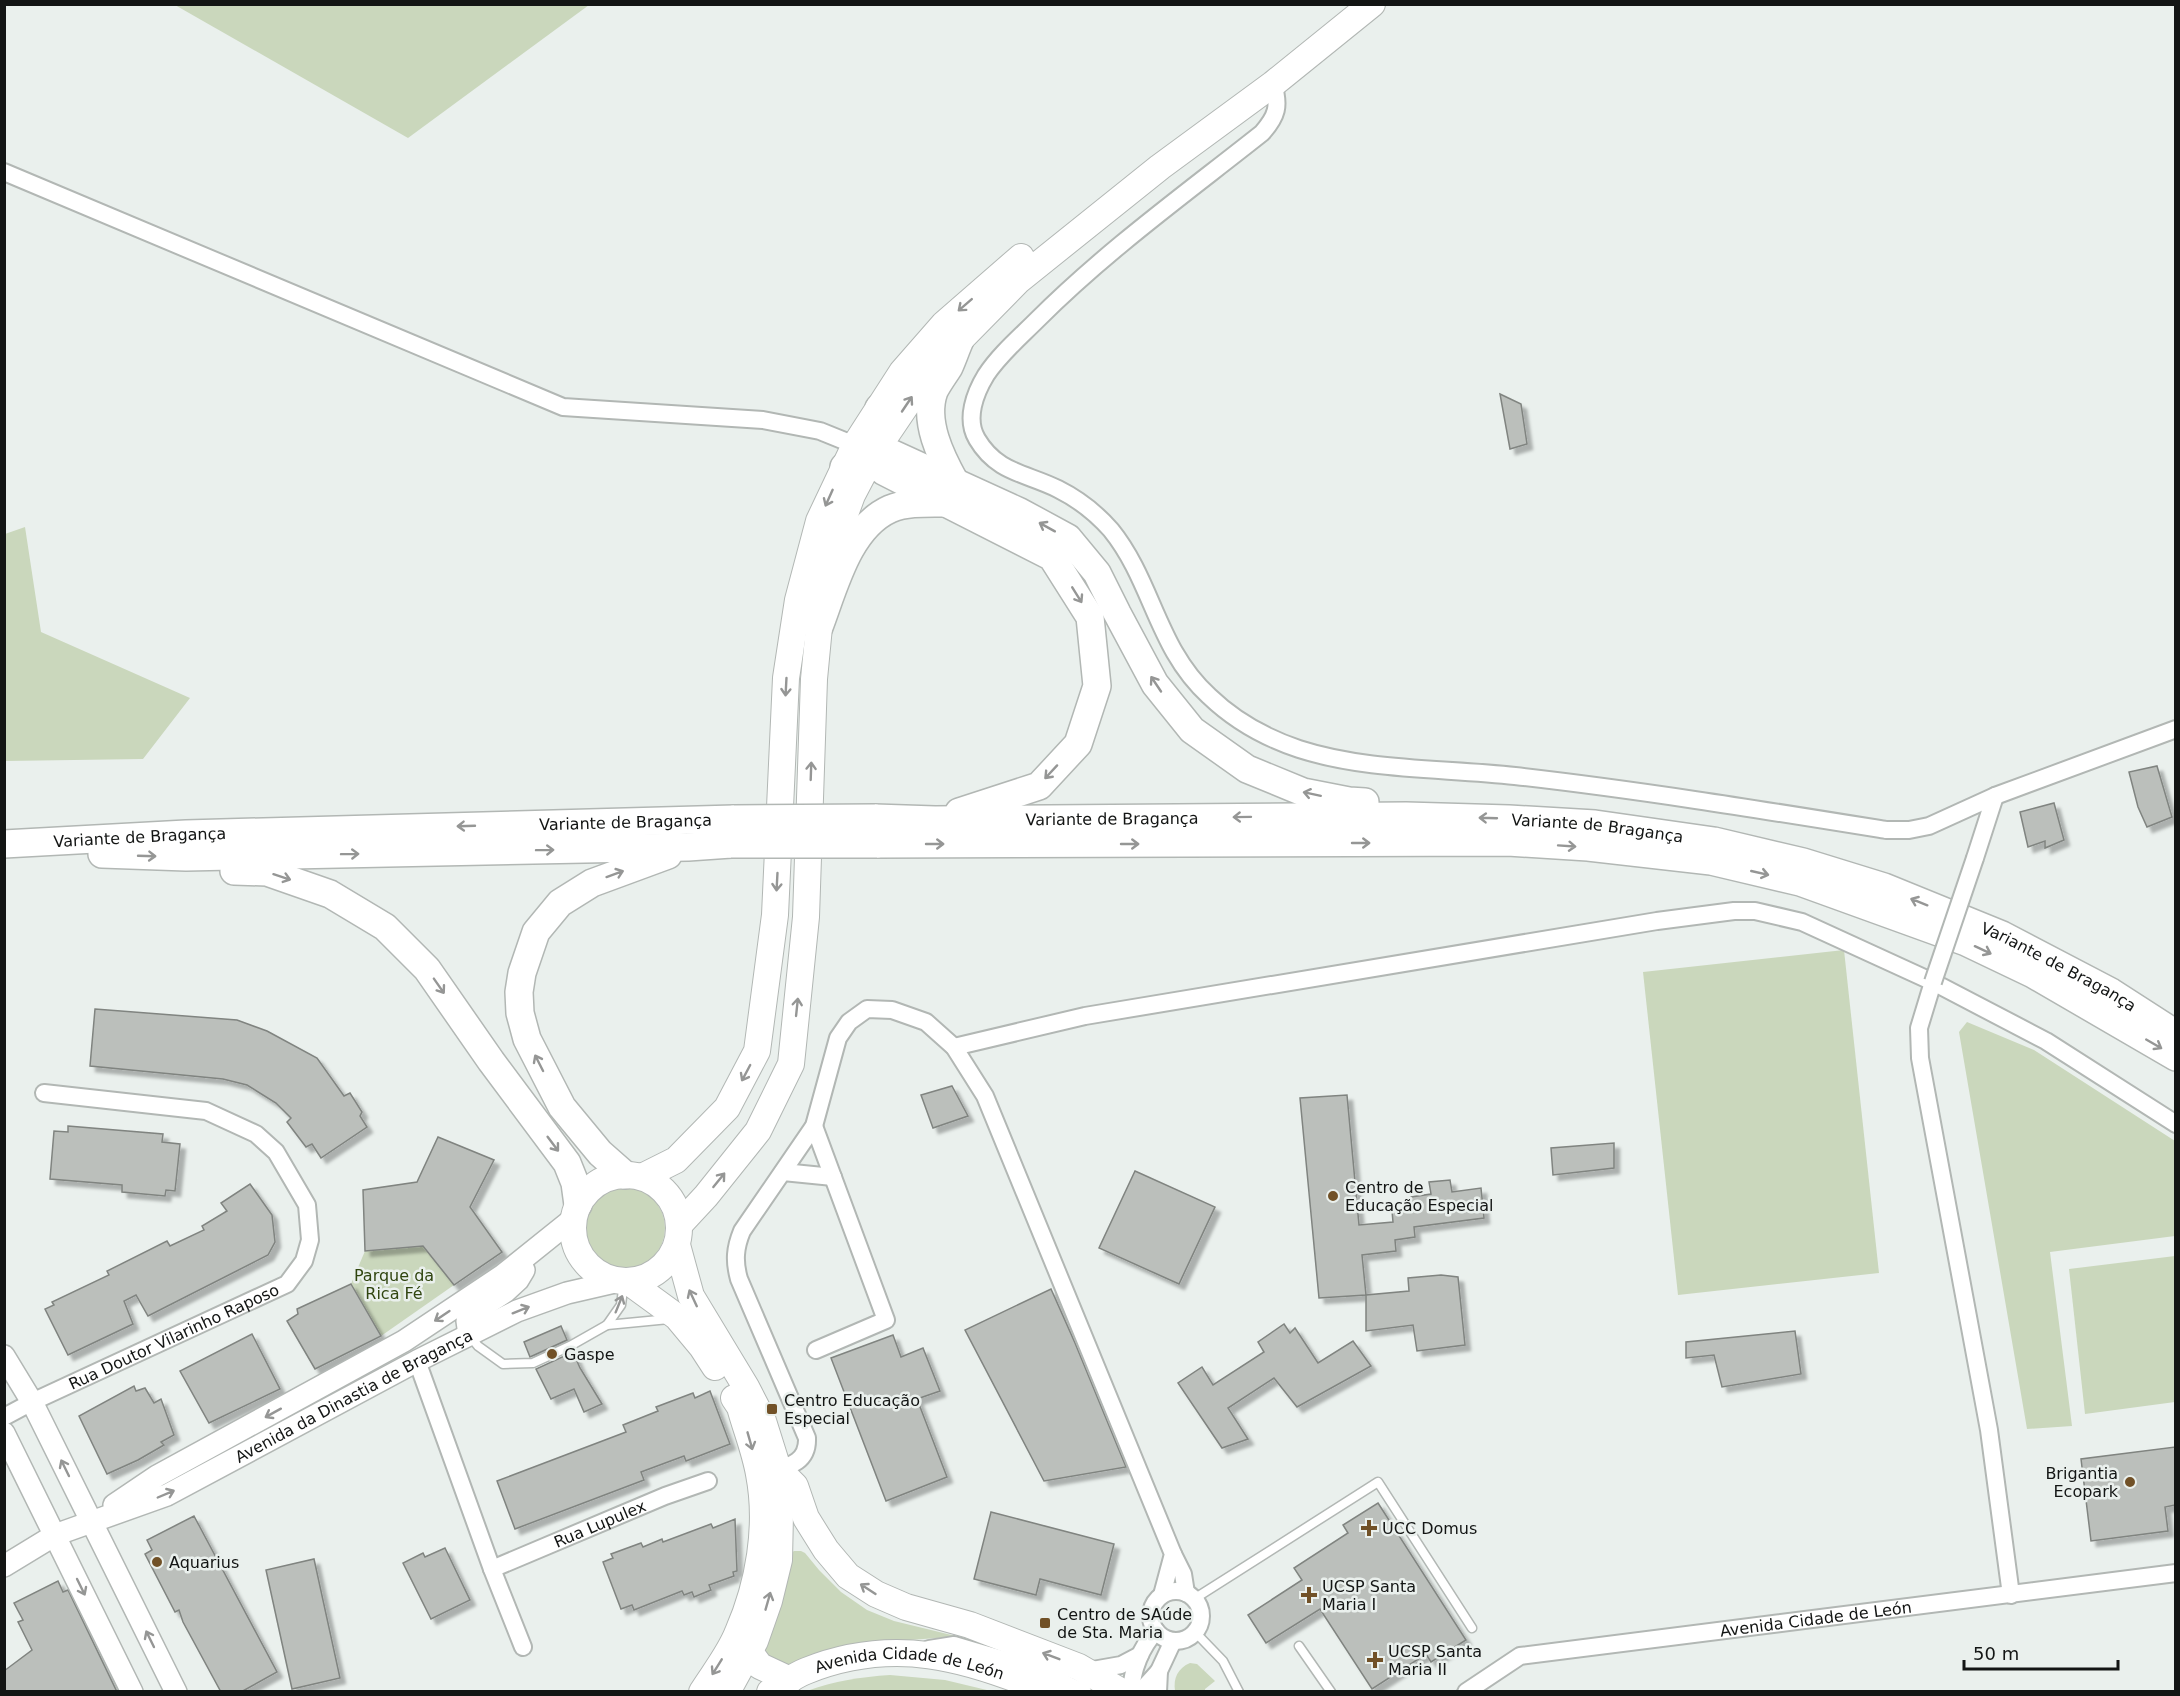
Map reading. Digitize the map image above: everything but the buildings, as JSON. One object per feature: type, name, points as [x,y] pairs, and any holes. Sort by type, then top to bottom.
[{"type":"highway","points":[[935,820],[1039,786],[1078,744],[1097,686],[1090,617],[1052,557],[952,492],[935,440],[931,417],[934,393],[960,340]]},
{"type":"highway","points":[[879,408],[880,419],[858,455],[883,471],[1020,512],[1068,538],[1097,573],[1155,684],[1192,730],[1247,769],[1303,792],[1349,801],[1393,802],[1406,816]]},
{"type":"highway","points":[[819,627],[846,556],[866,527],[890,509],[952,492]]},
{"type":"highway","name":"Variante de Bragança","points":[[876,831],[935,820],[1406,816],[1595,824],[1714,841],[1803,862],[1884,887],[2002,935],[2111,992],[2175,1034]]},
{"type":"highway","name":"Variante de Bragança","points":[[4,844],[186,834],[876,831],[1508,842],[1588,847],[1711,861],[1800,882],[1966,942],[2032,974],[2175,1057]]},
{"type":"highway","name":"Variante de Bragança","points":[[4,852],[186,857],[688,847],[733,832]]},
{"type":"highway","points":[[634,1176],[600,1153],[562,1107],[527,1039],[520,1013],[519,992],[522,973],[536,932],[560,903],[592,883],[688,847]]},
{"type":"highway","points":[[186,857],[202,869],[267,872],[330,894],[385,927],[427,969],[491,1061],[567,1163],[575,1184],[576,1212]]},
{"type":"main road","points":[[1122,1692],[1085,1681],[970,1625],[906,1607],[876,1594],[848,1576],[825,1550],[806,1518],[795,1486],[769,1472],[740,1407],[702,1347],[677,1317],[624,1282],[602,1276],[588,1266],[578,1252],[573,1236],[576,1212],[586,1193],[610,1177],[634,1176],[676,1160],[727,1108],[758,1051],[775,915],[786,678],[798,600],[819,521],[858,455],[960,340],[1019,280],[1160,167],[1273,84],[1372,4]]},
{"type":"main road","points":[[879,408],[902,372],[944,324],[1009,267],[1153,157],[1273,84]]},
{"type":"main road","points":[[624,1282],[645,1278],[659,1271],[670,1260],[678,1235],[758,1131],[791,1064],[806,917],[814,679],[819,627],[827,575],[852,495],[858,455]]},
{"type":"main road","points":[[634,1176],[656,1184],[668,1195],[676,1209],[678,1235],[691,1296],[762,1418],[769,1472],[769,1601],[755,1641],[743,1643],[702,1692]]},
{"type":"main road","points":[[770,1554],[801,1544],[825,1550]]},
{"type":"main road","points":[[743,1643],[760,1666],[788,1681]]},
{"type":"main road","points":[[727,1692],[743,1643]]},
{"type":"main road","name":"Avenida Cidade de León","points":[[788,1681],[838,1660],[910,1652],[956,1659],[1001,1672],[1049,1692]]},
{"type":"street","points":[[1273,84],[1277,105],[1273,121],[1262,134],[1103,258],[1062,296],[988,372],[977,392],[971,414],[974,435],[989,456],[1010,471],[1056,487],[1080,502],[1105,523],[1125,547],[1173,651],[1189,675],[1209,697],[1238,719],[1267,738],[1336,759],[1514,776],[1708,801],[1886,830],[1909,830],[1929,826],[1995,796],[2175,729]]},
{"type":"street","points":[[4,172],[563,407],[763,420],[820,431],[858,455]]},
{"type":"street","points":[[1995,796],[1919,1028],[1920,1058],[1989,1430],[2012,1595]]},
{"type":"street","points":[[954,1047],[1085,1016],[1657,921],[1734,911],[1755,911],[1802,922],[1933,982],[2046,1041],[2175,1124]]},
{"type":"street","points":[[769,1472],[802,1458],[806,1453],[807,1438],[739,1278],[735,1261],[737,1242],[814,1126],[838,1038],[849,1022],[867,1009],[891,1010],[926,1022],[954,1047],[985,1096],[1172,1560],[1184,1574],[1190,1596],[1201,1612],[1199,1626],[1195,1632],[1189,1637],[1173,1641],[1156,1631],[1150,1616],[1152,1608],[1162,1595],[1172,1560]]},
{"type":"street","name":"Rua Doutor Vilarinho Raposo","points":[[4,1417],[287,1284],[304,1261],[310,1240],[307,1205],[276,1152],[255,1134],[207,1111],[44,1093]]},
{"type":"street","points":[[814,1126],[886,1320],[816,1350]]},
{"type":"street","points":[[783,1172],[834,1177]]},
{"type":"street","name":"Avenida da Dinastia de Bragança","points":[[91,1521],[157,1476],[404,1341],[503,1275],[532,1253],[576,1212]]},
{"type":"street","points":[[469,1335],[467,1321],[471,1314],[505,1292],[518,1280],[532,1253]]},
{"type":"street","name":"Avenida da Dinastia de Bragança","points":[[4,1566],[55,1535],[167,1495],[417,1360],[517,1311],[567,1293],[624,1282]]},
{"type":"street","points":[[4,1356],[32,1402],[176,1692]]},
{"type":"street","points":[[417,1360],[492,1569],[523,1647]]},
{"type":"street","points":[[4,1433],[132,1692]]},
{"type":"street","name":"Rua Lupulex","points":[[492,1569],[665,1496],[708,1481]]},
{"type":"street","name":"Avenida Cidade de León","points":[[1466,1692],[1520,1656],[2175,1573]]},
{"type":"street","points":[[1162,1595],[1169,1591],[1190,1596]]},
{"type":"street","points":[[1131,1692],[1140,1655],[1156,1631]]},
{"type":"street","points":[[1140,1692],[1159,1671],[1173,1641]]},
{"type":"street","points":[[910,1652],[954,1646],[1085,1681],[1140,1655]]},
{"type":"street","points":[[1158,1692],[1159,1671]]},
{"type":"lane","points":[[469,1335],[478,1347],[503,1364],[533,1363],[607,1325],[621,1305],[624,1282]]},
{"type":"lane","points":[[607,1325],[656,1322],[677,1317]]},
{"type":"lane","points":[[1190,1596],[1378,1482],[1472,1628]]},
{"type":"lane","points":[[1195,1632],[1223,1660],[1239,1692]]},
{"type":"lane","points":[[1299,1646],[1331,1692]]},
{"type":"green space","points":[[175,5],[589,5],[408,138]]},
{"type":"green space","points":[[25,527],[41,632],[190,698],[143,759],[5,761],[5,534]]},
{"type":"green space","points":[[1844,950],[1879,1273],[1678,1295],[1643,972]]},
{"type":"green space","points":[[1967,1022],[2034,1050],[2175,1141],[2175,1236],[2050,1252],[2072,1426],[2027,1429],[1959,1032]]},
{"type":"green space","points":[[624,1187],[640,1190],[653,1199],[662,1212],[665,1228],[662,1244],[653,1257],[640,1266],[624,1269],[608,1266],[595,1257],[586,1244],[583,1228],[586,1212],[595,1199],[608,1190]]},
{"type":"green space","name":"Parque da Rica Fé","points":[[423,1246],[454,1285],[381,1336],[351,1284],[365,1251]]},
{"type":"green space","points":[[2175,1256],[2175,1402],[2085,1414],[2069,1269]]},
{"type":"green space","points":[[794,1551],[805,1553],[841,1592],[867,1610],[894,1621],[972,1640],[951,1637],[868,1643],[786,1670],[763,1652],[781,1606],[790,1554]]},
{"type":"green space","points":[[1190,1663],[1197,1664],[1215,1681],[1205,1691],[1175,1691],[1177,1674]]},
{"type":"green space","points":[[890,1675],[945,1680],[991,1691],[807,1691],[848,1680]]},
{"type":"place","name":"Centro de Educação Especial","points":[[1333,1196]]},
{"type":"place","name":"Gaspe","points":[[552,1354]]},
{"type":"place","name":"Centro Educação Especial","points":[[772,1409]]},
{"type":"place","name":"Brigantia Ecopark","points":[[2130,1482]]},
{"type":"place","name":"UCC Domus","points":[[1369,1528]]},
{"type":"place","name":"Aquarius","points":[[157,1562]]},
{"type":"place","name":"UCSP Santa Maria I","points":[[1309,1595]]},
{"type":"place","name":"Centro de SAúde de Sta. Maria","points":[[1045,1623]]},
{"type":"place","name":"UCSP Santa Maria II","points":[[1375,1660]]}]
